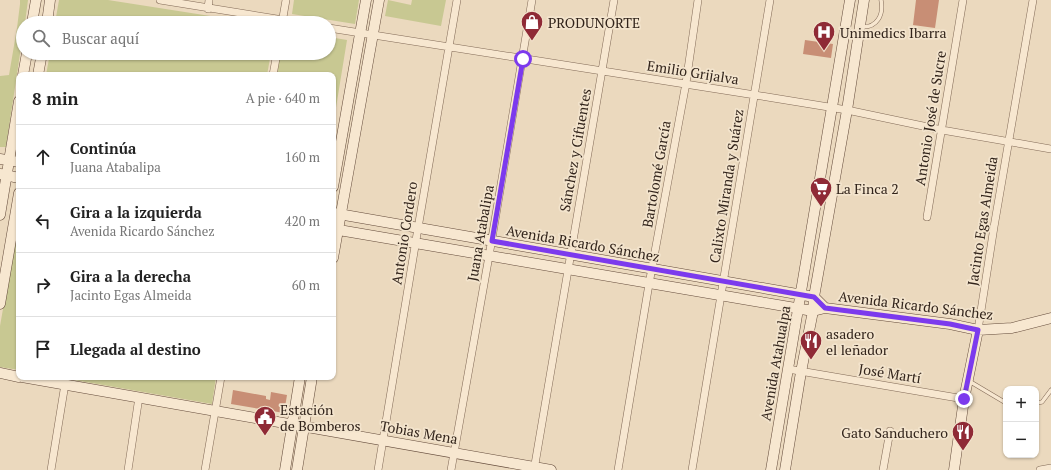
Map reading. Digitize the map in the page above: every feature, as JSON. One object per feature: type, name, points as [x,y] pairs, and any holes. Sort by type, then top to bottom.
[{"type":"main road","points":[[33,16],[36,0]]},
{"type":"main road","points":[[48,16],[50,0]]},
{"type":"main road","points":[[336,170],[366,0]]},
{"type":"main road","points":[[337,214],[379,0]]},
{"type":"main road","name":"Avenida Atahualpa","points":[[771,470],[850,0]]},
{"type":"main road","name":"Avenida Atahualpa","points":[[785,470],[800,372],[813,311],[814,297],[847,110],[864,0]]},
{"type":"main road","points":[[24,72],[26,60]]},
{"type":"main road","points":[[39,72],[41,60]]},
{"type":"main road","points":[[0,215],[3,175],[9,161],[16,119]]},
{"type":"main road","points":[[3,175],[16,177]]},
{"type":"main road","points":[[0,304],[16,211]]},
{"type":"main road","name":"Avenida Ricardo Sánchez","points":[[337,214],[814,297],[825,308]]},
{"type":"main road","name":"Avenida Ricardo Sánchez","points":[[336,230],[813,311],[825,308],[950,324],[978,330],[1012,328],[1051,318]]},
{"type":"main road","name":"Jacinto Egas Almeida","points":[[954,470],[964,399],[978,330]]},
{"type":"main road","name":"Tobias Mena","points":[[0,373],[16,376]]},
{"type":"main road","name":"Tobias Mena","points":[[39,380],[453,452],[534,469],[551,470]]},
{"type":"main road","points":[[285,470],[299,380]]},
{"type":"main road","points":[[297,470],[312,380]]},
{"type":"street","points":[[160,0],[248,16]]},
{"type":"street","points":[[208,9],[209,0]]},
{"type":"street","points":[[283,16],[286,0]]},
{"type":"street","name":"Antonio Cordero","points":[[378,470],[457,0]]},
{"type":"street","name":"Juana Atabalipa","points":[[451,470],[453,452],[492,241],[532,0]]},
{"type":"street","name":"Sánchez y Cifuentes","points":[[534,469],[614,0]]},
{"type":"street","name":"Bartolomé García","points":[[618,470],[649,284],[686,83],[698,0]]},
{"type":"street","name":"Calixto Miranda y Suárez","points":[[692,470],[770,0]]},
{"type":"street","name":"Antonio José de Sucre","points":[[927,217],[963,0]]},
{"type":"street","name":"Jacinto Egas Almeida","points":[[978,330],[1033,0]]},
{"type":"street","name":"Emilio Grijalva","points":[[336,29],[686,83],[847,110],[942,130],[1051,149]]},
{"type":"street","points":[[274,72],[276,60]]},
{"type":"street","name":"José Martí","points":[[788,369],[964,399]]},
{"type":"street","points":[[205,470],[220,380]]},
{"type":"street","points":[[51,470],[65,384]]},
{"type":"street","points":[[128,470],[139,397]]},
{"type":"street","points":[[883,470],[890,431]]},
{"type":"street","points":[[1040,470],[1051,468]]},
{"type":"lane","points":[[860,28],[868,28],[874,24],[880,16],[882,9],[881,0]]},
{"type":"lane","points":[[968,381],[1003,401]]},
{"type":"lane","points":[[1039,402],[1042,402],[1051,390]]},
{"type":"green space","points":[[20,0],[28,0],[26,16],[18,16]]},
{"type":"green space","points":[[59,0],[108,0],[210,16],[56,16]]},
{"type":"green space","points":[[294,0],[359,0],[355,24],[336,21],[336,16],[305,16],[292,14]]},
{"type":"green space","points":[[388,0],[411,5],[412,0],[446,0],[441,26],[385,16]]},
{"type":"green space","points":[[16,34],[16,60],[19,60],[17,72],[16,72],[6,147],[0,147],[0,76],[9,75]]},
{"type":"green space","points":[[336,38],[347,40],[336,108],[336,72],[277,72],[279,60],[336,60]]},
{"type":"green space","points":[[49,60],[270,60],[268,72],[47,72]]},
{"type":"green space","points":[[16,235],[16,370],[0,367],[0,326]]},
{"type":"green space","points":[[74,380],[216,380],[212,404]]},
{"type":"building","points":[[916,0],[939,0],[935,28],[913,25]]},
{"type":"building","points":[[805,40],[833,44],[831,58],[803,54]]},
{"type":"building","points":[[233,390],[266,396],[266,399],[270,400],[271,392],[287,395],[284,413],[231,404]]},
{"type":"place","name":"PRODUNORTE","points":[[532,42]]},
{"type":"place","name":"Unimedics Ibarra","points":[[824,52]]},
{"type":"place","name":"La Finca 2","points":[[821,208]]},
{"type":"place","name":"asadero el leñador","points":[[811,360]]},
{"type":"place","name":"Estación de Bomberos","points":[[265,436]]},
{"type":"place","name":"Gato Sanduchero","points":[[963,452]]},
{"type":"route","points":[[523,59],[492,241],[814,297],[825,308],[950,324],[978,330],[964,399]]}]
